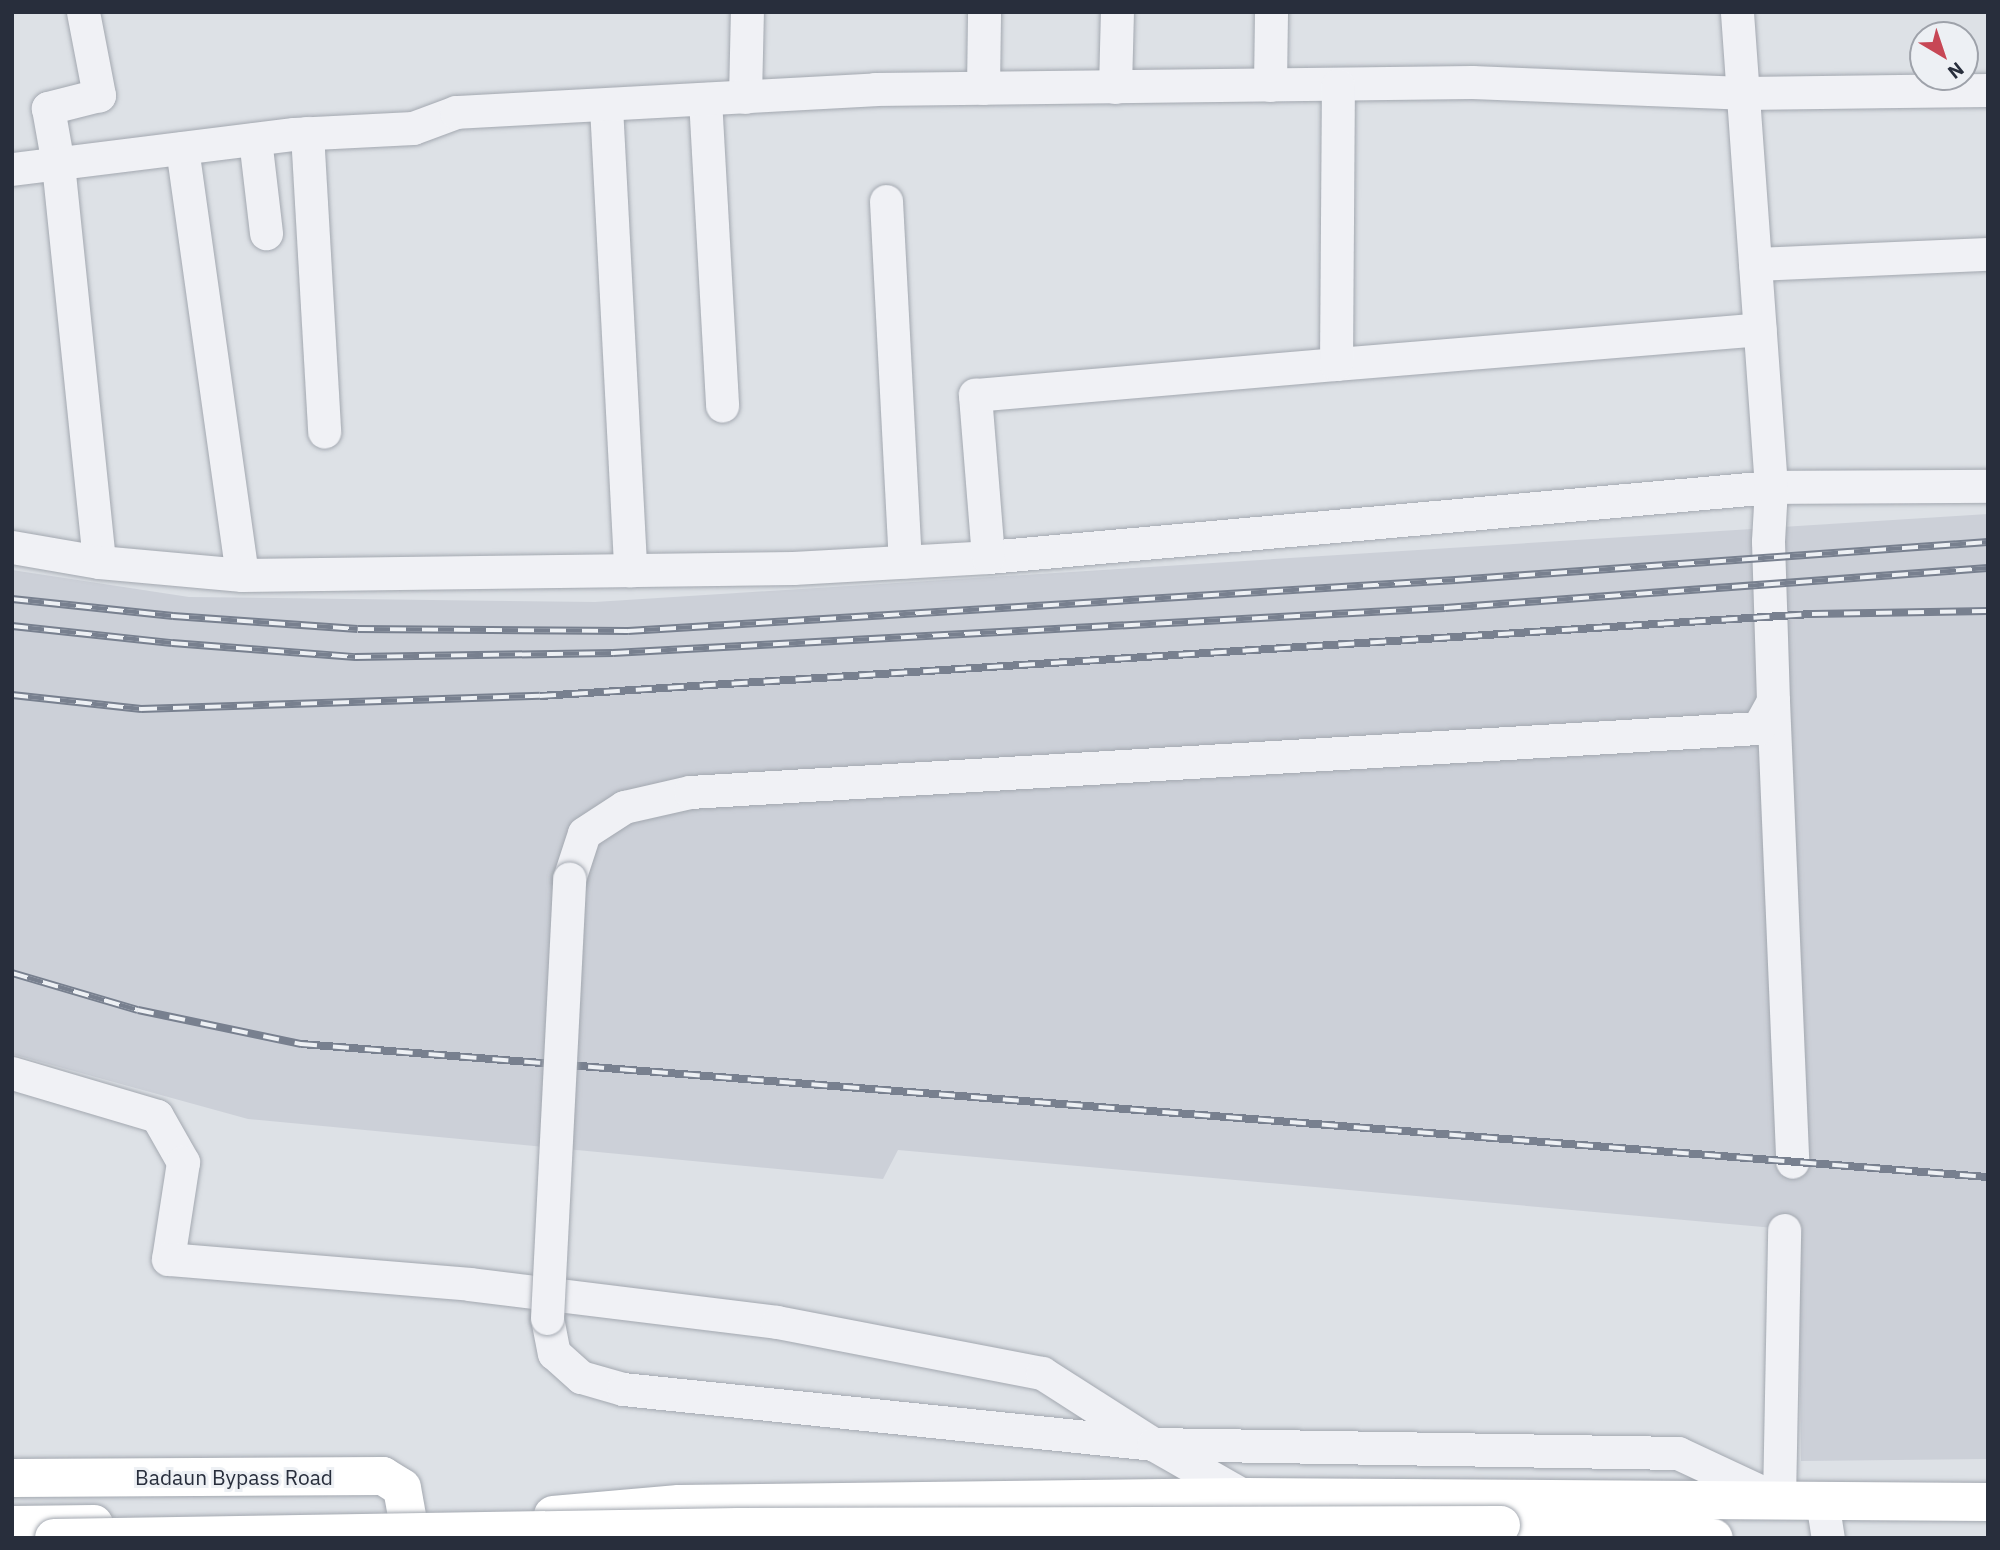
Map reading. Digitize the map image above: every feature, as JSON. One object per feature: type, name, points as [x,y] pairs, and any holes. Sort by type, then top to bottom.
[{"type":"main road","name":"Badaun Bypass Road","points":[[12,1478],[383,1476],[402,1488],[409,1527]]},
{"type":"main road","points":[[12,1525],[409,1527],[568,1515],[679,1521],[1246,1497],[1988,1502]]},
{"type":"main road","points":[[1501,1525],[1779,1500]]},
{"type":"main road","points":[[54,1538],[752,1527],[1501,1525],[1714,1538]]},
{"type":"street","points":[[83,12],[99,95],[48,108],[58,164],[99,562]]},
{"type":"street","points":[[745,97],[747,12]]},
{"type":"street","points":[[983,88],[984,12]]},
{"type":"street","points":[[1115,87],[1118,12]]},
{"type":"street","points":[[1270,85],[1271,12]]},
{"type":"street","points":[[1737,12],[1771,487],[1768,541],[1792,1162]]},
{"type":"street","points":[[12,169],[307,133],[413,128],[456,112],[606,106],[876,89],[1472,82],[1743,93],[1988,90]]},
{"type":"street","points":[[1336,364],[1338,85]]},
{"type":"street","points":[[705,99],[722,406]]},
{"type":"street","points":[[606,106],[630,570]]},
{"type":"street","points":[[307,133],[324,432]]},
{"type":"street","points":[[255,139],[266,233]]},
{"type":"street","points":[[182,148],[242,575]]},
{"type":"street","points":[[886,201],[905,562]]},
{"type":"street","points":[[1755,264],[1988,254]]},
{"type":"street","points":[[988,556],[975,395],[1760,329]]},
{"type":"street","points":[[12,547],[99,562],[242,575],[793,568],[988,556],[1771,487],[1988,486]]},
{"type":"street","points":[[1773,701],[1758,728],[690,792],[624,807],[584,833],[569,879],[547,1318],[554,1353],[581,1377],[623,1389],[1153,1444],[1678,1453],[1779,1500],[1784,1230]]},
{"type":"street","points":[[12,1073],[157,1116],[183,1162],[168,1258],[469,1284],[777,1322],[1042,1373],[1153,1444],[1246,1497]]},
{"type":"street","points":[[1822,1501],[1828,1538]]},
{"type":"shaded area","points":[[1988,514],[1988,1459],[1801,1461],[1798,1230],[898,1150],[883,1179],[248,1119],[12,1054],[12,570],[189,597],[595,602]]},
{"type":"railway","points":[[12,599],[173,616],[358,629],[628,631],[1455,580],[1988,542]]},
{"type":"railway","points":[[12,626],[172,643],[355,657],[613,653],[1445,608],[1988,568]]},
{"type":"railway","points":[[12,695],[141,709],[540,696],[1812,614],[1988,611]]},
{"type":"railway","points":[[12,973],[138,1010],[301,1044],[1988,1177]]}]
